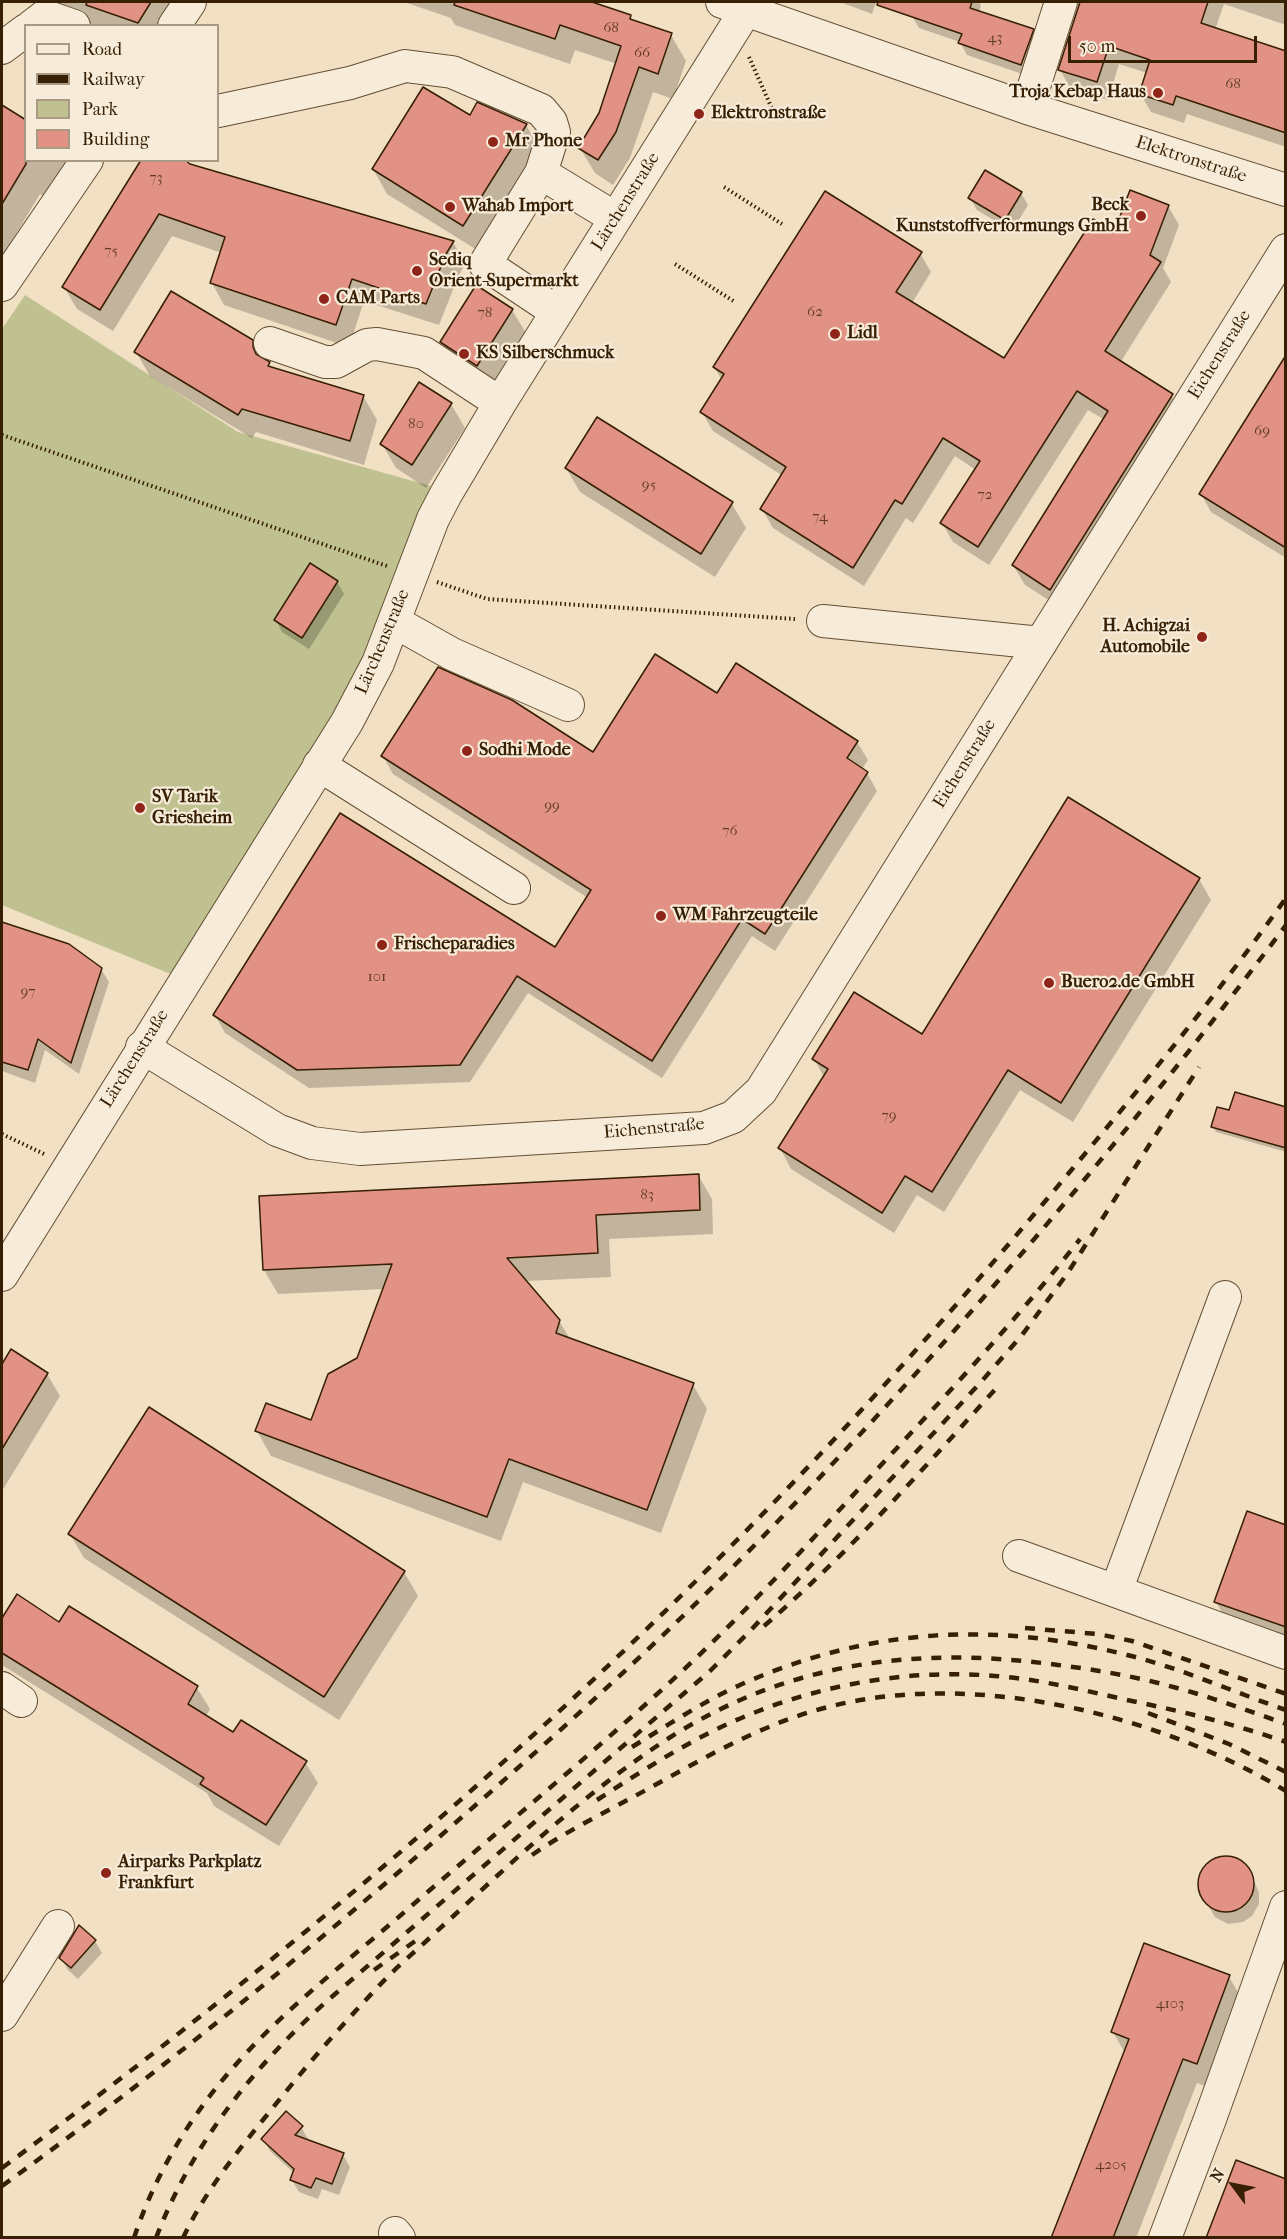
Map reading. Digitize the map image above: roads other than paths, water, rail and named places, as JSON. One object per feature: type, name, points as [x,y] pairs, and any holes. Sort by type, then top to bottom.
[{"type":"street","points":[[175,24],[190,2]]},
{"type":"street","points":[[1027,108],[1061,2]]},
{"type":"street","name":"Elektronstraße","points":[[739,4],[1027,108],[1286,190]]},
{"type":"street","name":"Lärchenstraße","points":[[2,1275],[352,712],[378,663],[446,494],[726,40],[739,4]]},
{"type":"street","points":[[35,24],[45,16],[68,24]]},
{"type":"street","points":[[2,48],[24,32]]},
{"type":"street","points":[[219,111],[350,83],[405,66],[452,72],[541,110],[551,122],[554,132],[541,173],[485,264],[557,312]]},
{"type":"street","points":[[2,285],[86,162]]},
{"type":"street","points":[[541,173],[615,218]]},
{"type":"street","name":"Eichenstraße","points":[[142,1047],[277,1130],[312,1143],[350,1148],[704,1128],[733,1117],[761,1091],[1286,249]]},
{"type":"street","points":[[270,343],[325,362],[336,362],[367,345],[377,344],[424,353],[500,404]]},
{"type":"street","points":[[823,621],[1041,643]]},
{"type":"street","points":[[395,622],[452,654],[568,705]]},
{"type":"street","points":[[319,765],[514,888]]},
{"type":"street","points":[[1116,1591],[1225,1297]]},
{"type":"street","points":[[1019,1556],[1286,1653]]},
{"type":"street","points":[[1165,2238],[1286,1907]]},
{"type":"street","points":[[2,2015],[58,1926]]},
{"type":"railway","points":[[2,2168],[188,2026],[370,1878],[546,1723],[716,1561],[842,1431],[1003,1251],[1167,1054],[1286,898]]},
{"type":"railway","points":[[2,2186],[178,2053],[350,1913],[543,1745],[703,1597],[847,1448],[978,1304],[1105,1155],[1227,1003],[1286,925]]},
{"type":"railway","points":[[156,2238],[171,2204],[206,2139],[250,2080],[300,2026],[710,1671],[750,1631],[981,1382],[1022,1335],[1067,1274],[1199,1067]]},
{"type":"railway","points":[[134,2238],[142,2215],[174,2149],[216,2088],[250,2049],[313,1990],[576,1766],[704,1651],[776,1578],[950,1391],[1080,1239]]},
{"type":"railway","points":[[764,1626],[856,1539],[1000,1384]]},
{"type":"railway","points":[[1025,1628],[1098,1634],[1132,1641],[1286,1694]]},
{"type":"railway","points":[[632,1747],[714,1698],[790,1665],[837,1651],[885,1641],[932,1636],[980,1634],[1029,1637],[1077,1644],[1167,1667],[1286,1710]]},
{"type":"railway","points":[[183,2238],[211,2189],[244,2144],[320,2050],[391,1973],[578,1805],[638,1759],[715,1712],[761,1691],[808,1676],[905,1659],[955,1658],[1058,1665],[1133,1677],[1204,1696],[1286,1724]]},
{"type":"railway","points":[[597,1800],[694,1741],[756,1712],[817,1692],[879,1679],[911,1676],[974,1675],[1052,1684],[1187,1713],[1286,1742]]},
{"type":"railway","points":[[532,1855],[588,1821],[714,1753],[760,1731],[783,1721],[832,1706],[888,1696],[946,1693],[1006,1697],[1066,1706],[1125,1721],[1183,1741],[1237,1764],[1286,1791]]},
{"type":"railway","points":[[1148,1713],[1229,1744],[1286,1772]]},
{"type":"railway","points":[[374,1970],[421,1937]]},
{"type":"place","name":"Troja Kebap Haus","points":[[1158,93]]},
{"type":"place","name":"Elektronstraße","points":[[699,114]]},
{"type":"place","name":"Mr Phone","points":[[493,142]]},
{"type":"place","name":"Wahab Import","points":[[450,207]]},
{"type":"place","name":"Beck Kunststoffverformungs GmbH","points":[[1141,216]]},
{"type":"place","name":"Sediq Orient-Supermarkt","points":[[417,271]]},
{"type":"place","name":"CAM Parts","points":[[324,299]]},
{"type":"place","name":"Lidl","points":[[835,334]]},
{"type":"place","name":"KS Silberschmuck","points":[[464,354]]},
{"type":"place","name":"H. Achigzai Automobile","points":[[1202,637]]},
{"type":"place","name":"Sodhi Mode","points":[[467,751]]},
{"type":"place","name":"SV Tarik Griesheim","points":[[140,808]]},
{"type":"place","name":"WM Fahrzeugteile","points":[[661,916]]},
{"type":"place","name":"Frischeparadies","points":[[382,945]]},
{"type":"place","name":"Buero2.de GmbH","points":[[1049,983]]},
{"type":"place","name":"Airparks Parkplatz Frankfurt","points":[[106,1873]]}]
